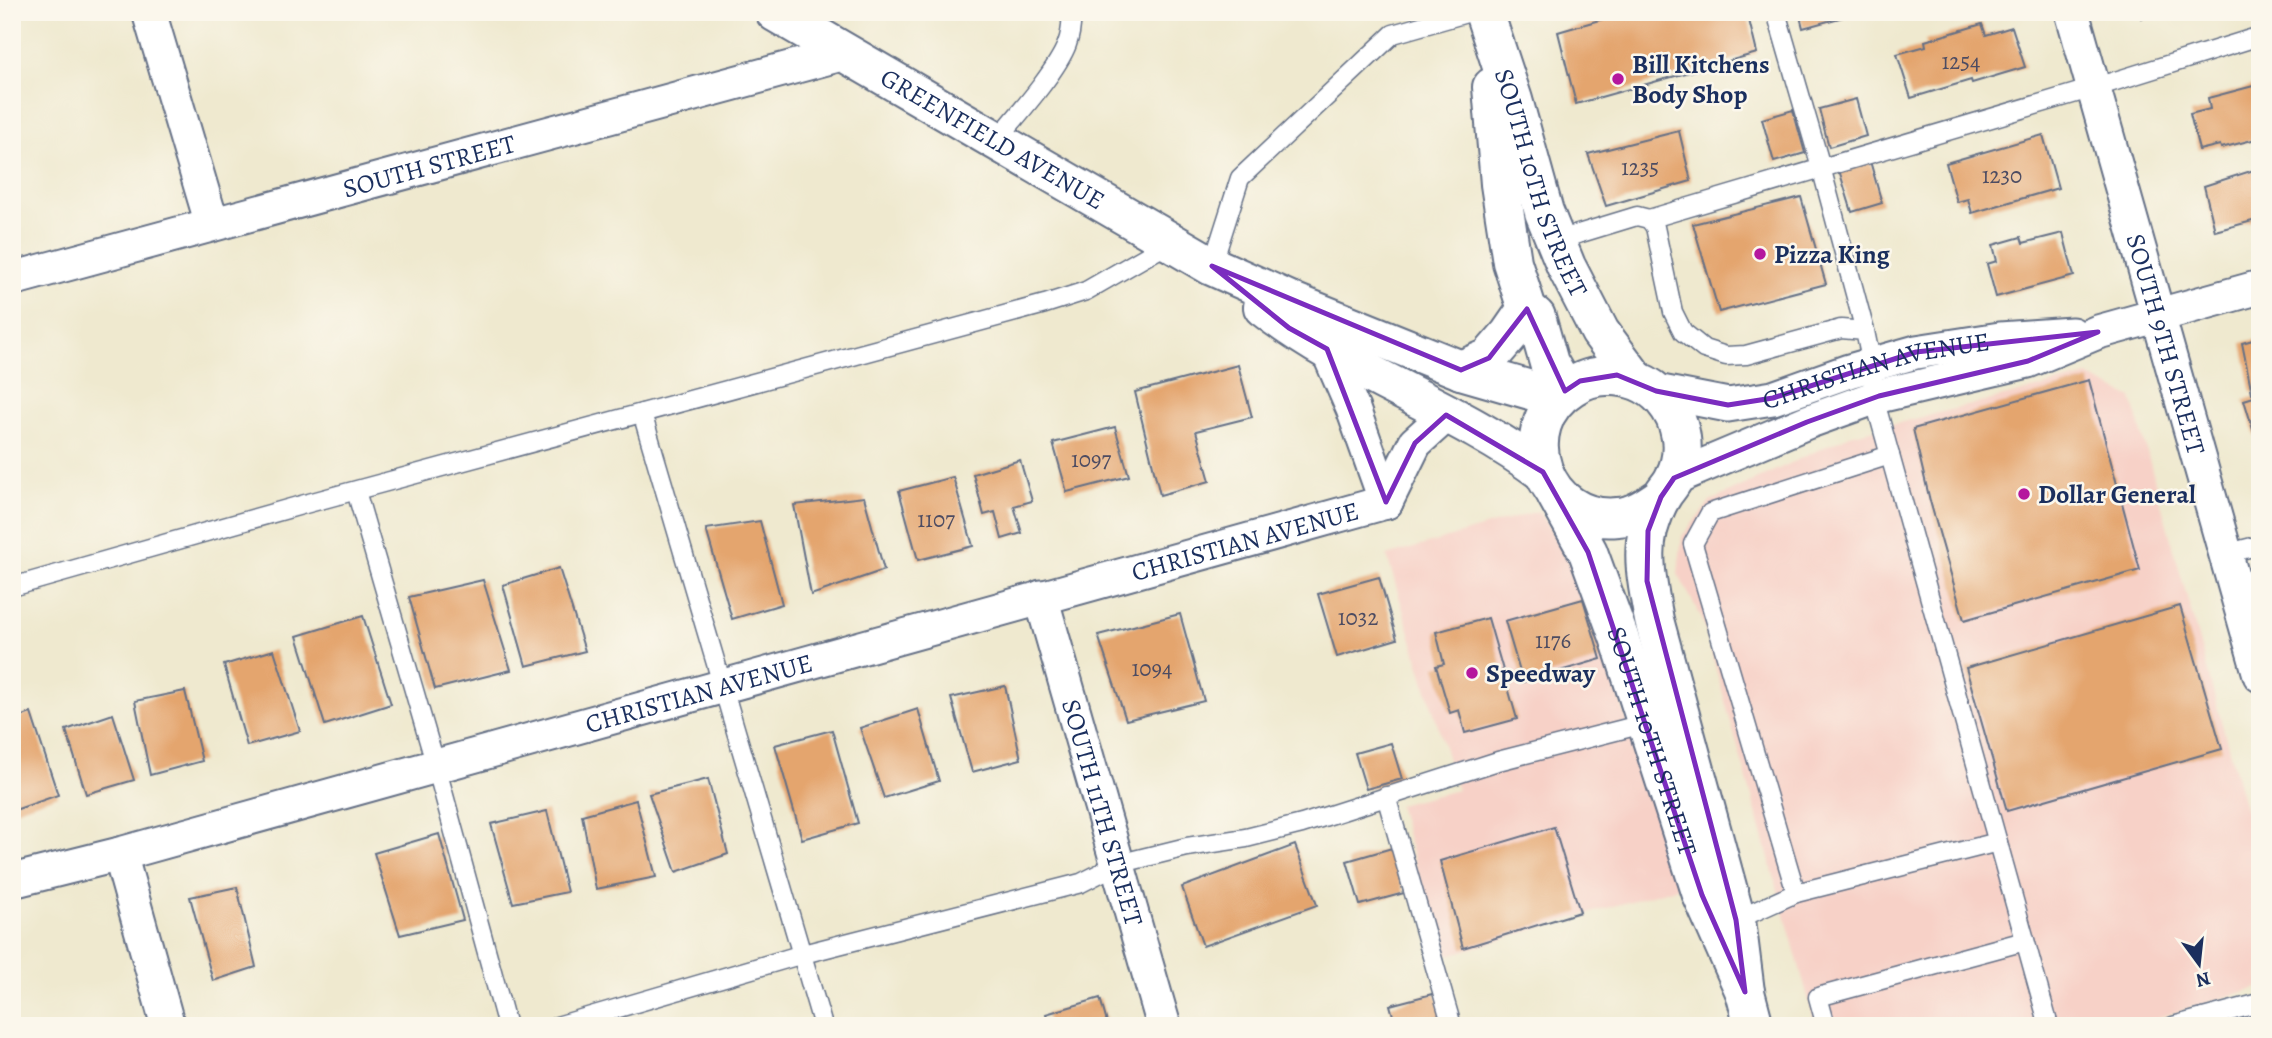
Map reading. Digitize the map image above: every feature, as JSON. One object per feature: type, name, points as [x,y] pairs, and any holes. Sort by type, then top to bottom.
[{"type":"main road","name":"GREENFIELD AVENUE","points":[[775,12],[1212,266],[1316,312],[1461,370],[1561,394]]},
{"type":"main road","name":"SOUTH 10TH STREET","points":[[1484,12],[1513,100],[1544,212],[1566,266],[1600,332],[1646,385]]},
{"type":"main road","name":"SOUTH 10TH STREET","points":[[1484,12],[1500,184],[1512,262],[1527,309],[1536,317],[1561,394]]},
{"type":"main road","name":"GREENFIELD AVENUE","points":[[1212,266],[1289,328],[1509,447],[1549,483]]},
{"type":"main road","points":[[1461,370],[1489,358],[1527,309]]},
{"type":"main road","points":[[1617,375],[1646,385],[1672,410],[1681,431],[1681,455],[1668,488],[1641,511],[1618,517],[1595,516],[1573,508],[1549,483],[1539,457],[1538,441],[1548,410],[1561,394],[1580,381],[1598,376],[1617,375]]},
{"type":"main road","name":"SOUTH 10TH STREET","points":[[1549,483],[1588,552],[1702,895],[1747,1016]]},
{"type":"main road","name":"SOUTH 10TH STREET","points":[[1668,488],[1648,531],[1647,581],[1657,633],[1736,920],[1747,1016]]},
{"type":"street","points":[[149,12],[212,223]]},
{"type":"street","name":"SOUTH 9TH STREET","points":[[2072,12],[2260,675]]},
{"type":"street","name":"SOUTH STREET","points":[[12,279],[845,52]]},
{"type":"street","name":"CHRISTIAN AVENUE","points":[[1668,488],[1807,422],[1874,398],[2028,361],[2098,332],[2260,287]]},
{"type":"street","name":"CHRISTIAN AVENUE","points":[[1646,385],[1728,405],[1773,398],[1916,352],[2000,339],[2098,332]]},
{"type":"street","points":[[1327,349],[1353,409],[1386,502]]},
{"type":"street","points":[[1386,502],[1415,443],[1446,415]]},
{"type":"street","name":"CHRISTIAN AVENUE","points":[[12,881],[120,854],[1386,502]]},
{"type":"street","name":"SOUTH 11TH STREET","points":[[1041,597],[1164,1026]]},
{"type":"street","points":[[120,854],[168,1026]]},
{"type":"lane","points":[[996,141],[1056,65],[1067,46],[1072,27],[1071,12]]},
{"type":"lane","points":[[1212,266],[1240,178],[1393,34],[1470,12]]},
{"type":"lane","points":[[1776,12],[1821,167],[1864,331],[1872,365],[1874,398],[2049,1026]]},
{"type":"lane","points":[[1556,241],[1637,216],[1648,219],[2260,36]]},
{"type":"lane","points":[[1648,219],[1655,227],[1673,312],[1683,332],[1704,349],[1726,356],[1746,355],[1841,329],[1864,331]]},
{"type":"lane","points":[[12,587],[1055,301],[1086,291],[1171,242]]},
{"type":"lane","points":[[642,413],[823,1026]]},
{"type":"lane","points":[[1796,893],[1693,544],[1710,513],[1890,456]]},
{"type":"lane","points":[[356,491],[436,766],[507,1026]]},
{"type":"lane","points":[[2225,554],[2260,545]]},
{"type":"lane","points":[[557,1026],[803,954],[1081,883],[1118,864],[1186,847],[1257,836],[1498,761],[1647,723]]},
{"type":"lane","points":[[1386,796],[1452,1026]]},
{"type":"lane","points":[[1736,920],[1796,893],[1998,842]]},
{"type":"lane","points":[[1826,1026],[1818,997],[2025,941]]},
{"type":"lane","points":[[2173,1026],[2260,1003]]},
{"type":"highlighted area","points":[[1212,266],[1461,370],[1489,358],[1527,309],[1565,391],[1580,381],[1617,375],[1656,391],[1728,405],[1773,398],[1916,352],[2098,332],[2028,361],[1879,396],[1807,422],[1674,478],[1661,497],[1648,531],[1647,581],[1736,920],[1745,992],[1702,895],[1588,552],[1543,472],[1446,415],[1415,443],[1386,502],[1327,349],[1289,328]]},
{"type":"shaded area","points":[[2088,376],[2132,398],[2260,862],[2260,987],[2130,1026],[1816,1026],[1702,619],[1678,574],[1682,536],[1711,501],[1850,435]]},
{"type":"shaded area","points":[[1538,511],[1562,547],[1585,595],[1682,886],[1442,957],[1398,805],[1457,790],[1387,556]]},
{"type":"building","name":"Bill Kitchens Body Shop","points":[[1627,12],[1747,12],[1757,53],[1576,104],[1558,32]]},
{"type":"building","points":[[1799,12],[1842,12],[1843,17],[1803,28]]},
{"type":"building","points":[[2139,12],[2157,12],[2157,13],[2141,18]]},
{"type":"building","points":[[1982,24],[1986,35],[2012,27],[2025,67],[1911,98],[1897,54],[1926,46],[1925,41]]},
{"type":"building","points":[[2257,85],[2260,97],[2260,138],[2221,148],[2220,145],[2199,150],[2190,114],[2210,109],[2208,98]]},
{"type":"building","points":[[1856,99],[1866,136],[1829,147],[1819,109]]},
{"type":"building","points":[[1793,110],[1805,153],[1774,162],[1762,119]]},
{"type":"building","points":[[1679,131],[1691,181],[1606,206],[1588,154]]},
{"type":"building","points":[[2043,135],[2058,188],[1972,213],[1968,199],[1957,202],[1946,163]]},
{"type":"building","points":[[1870,161],[1882,203],[1852,212],[1839,170]]},
{"type":"building","points":[[2260,168],[2260,219],[2215,231],[2204,186]]},
{"type":"building","name":"Pizza King","points":[[1801,197],[1826,284],[1719,312],[1693,224]]},
{"type":"building","points":[[2063,233],[2074,276],[1996,297],[1987,264],[1997,261],[1993,245],[2021,237],[2023,243]]},
{"type":"building","points":[[2260,338],[2260,391],[2252,393],[2242,343]]},
{"type":"building","points":[[1238,365],[1252,417],[1196,431],[1210,481],[1160,495],[1135,392]]},
{"type":"building","name":"Dollar General","points":[[2089,380],[2140,570],[1964,620],[1930,501],[1913,429]]},
{"type":"building","points":[[2260,395],[2260,435],[2255,436],[2244,400]]},
{"type":"building","points":[[1115,427],[1129,476],[1067,492],[1053,443]]},
{"type":"building","points":[[1020,460],[1032,501],[1014,506],[1022,533],[1002,539],[995,512],[984,515],[973,474]]},
{"type":"building","points":[[953,477],[973,546],[918,560],[899,491]]},
{"type":"building","points":[[864,497],[884,570],[811,595],[794,505]]},
{"type":"building","points":[[760,521],[782,604],[732,619],[706,529]]},
{"type":"building","points":[[559,568],[585,651],[526,666],[503,585]]},
{"type":"building","points":[[1379,577],[1397,639],[1337,657],[1318,594]]},
{"type":"building","points":[[483,580],[511,670],[435,689],[409,597]]},
{"type":"building","points":[[1583,599],[1601,659],[1523,682],[1505,621]]},
{"type":"building","points":[[2180,606],[2222,749],[2007,811],[1966,668]]},
{"type":"building","points":[[1180,614],[1204,701],[1126,720],[1098,635]]},
{"type":"building","points":[[363,616],[391,704],[325,725],[297,636]]},
{"type":"building","points":[[1488,618],[1517,719],[1465,733],[1459,710],[1450,713],[1436,666],[1444,664],[1436,632]]},
{"type":"building","points":[[274,650],[300,731],[247,746],[224,665]]},
{"type":"building","points":[[1005,686],[1021,759],[972,772],[951,698]]},
{"type":"building","points":[[185,691],[202,761],[150,775],[135,701]]},
{"type":"building","points":[[918,709],[939,781],[884,798],[860,728]]},
{"type":"building","points":[[31,713],[58,795],[12,811],[12,720]]},
{"type":"building","points":[[113,714],[134,780],[86,794],[66,730]]},
{"type":"building","points":[[832,730],[858,823],[802,839],[775,745]]},
{"type":"building","points":[[1391,743],[1402,779],[1366,789],[1355,753]]},
{"type":"building","points":[[708,779],[728,854],[676,872],[649,794]]},
{"type":"building","points":[[636,800],[656,877],[596,889],[582,815]]},
{"type":"building","points":[[547,811],[567,892],[513,903],[491,824]]},
{"type":"building","points":[[1554,827],[1580,912],[1463,948],[1440,861]]},
{"type":"building","points":[[439,834],[463,920],[400,935],[374,853]]},
{"type":"building","points":[[1295,845],[1317,905],[1203,946],[1182,887]]},
{"type":"building","points":[[1392,848],[1404,893],[1360,905],[1347,861]]},
{"type":"building","points":[[237,887],[256,967],[213,981],[190,897]]},
{"type":"building","points":[[1436,993],[1445,1026],[1396,1026],[1390,1005]]},
{"type":"building","points":[[1100,998],[1108,1026],[1049,1026],[1046,1014]]},
{"type":"place","name":"Bill Kitchens Body Shop","points":[[1618,79]]},
{"type":"place","name":"Pizza King","points":[[1760,254]]},
{"type":"place","name":"Dollar General","points":[[2024,494]]},
{"type":"place","name":"Speedway","points":[[1472,673]]}]
